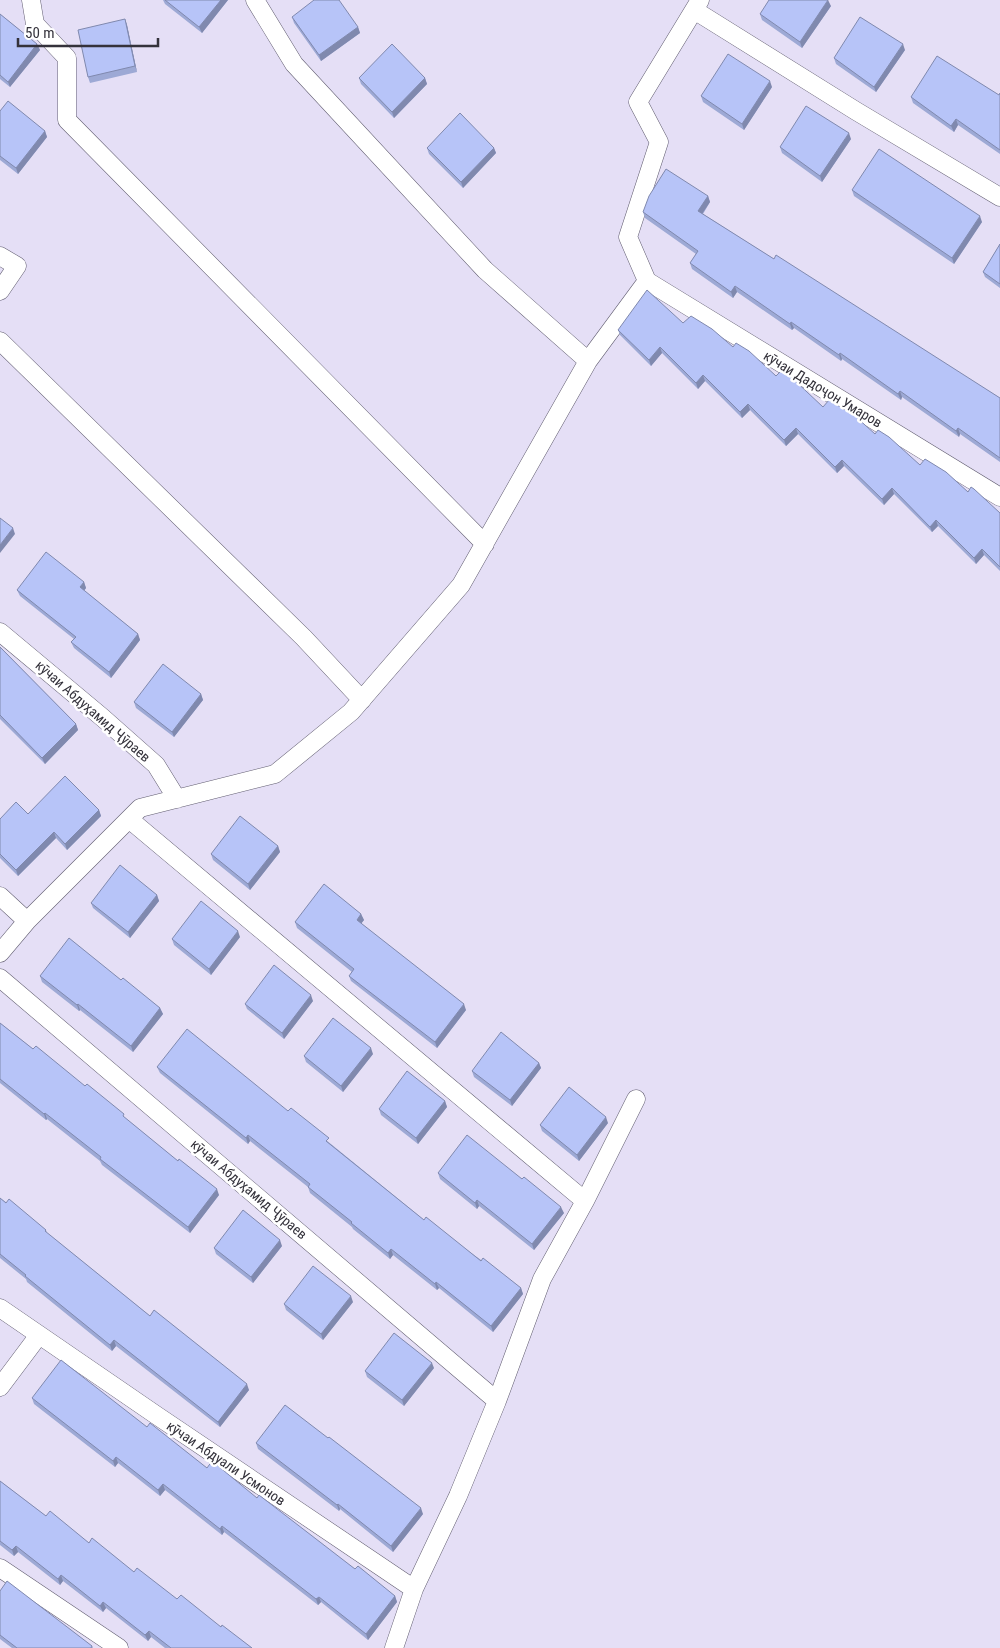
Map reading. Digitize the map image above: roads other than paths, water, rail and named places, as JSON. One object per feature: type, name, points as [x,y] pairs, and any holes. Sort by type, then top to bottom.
[{"type":"street","points":[[30,0],[36,24],[67,58],[66,120],[485,544]]},
{"type":"street","points":[[256,0],[294,64],[485,270],[588,361]]},
{"type":"street","points":[[0,953],[27,921],[140,808],[275,774],[351,712],[461,585],[588,361],[646,281],[628,237],[658,142],[638,102],[697,5],[856,111],[1000,197]]},
{"type":"street","points":[[0,256],[17,266],[0,291]]},
{"type":"street","name":"кӯчаи Дадоҷон Умаров","points":[[646,281],[1000,497]]},
{"type":"street","points":[[0,341],[304,638],[362,700]]},
{"type":"street","name":"кӯчаи Абдуҳамид Ҷӯраев","points":[[0,632],[104,718],[156,765],[177,799]]},
{"type":"street","points":[[129,819],[585,1201]]},
{"type":"street","points":[[0,896],[27,921]]},
{"type":"street","name":"кӯчаи Абдуҳамид Ҷӯраев","points":[[0,978],[498,1401]]},
{"type":"street","points":[[394,1648],[414,1589],[458,1496],[498,1401],[542,1279],[585,1201],[636,1098]]},
{"type":"street","name":"кӯчаи Абдуали Усмонов","points":[[0,1308],[414,1589]]},
{"type":"street","points":[[0,1387],[39,1335]]},
{"type":"street","points":[[0,1568],[119,1648]]}]
